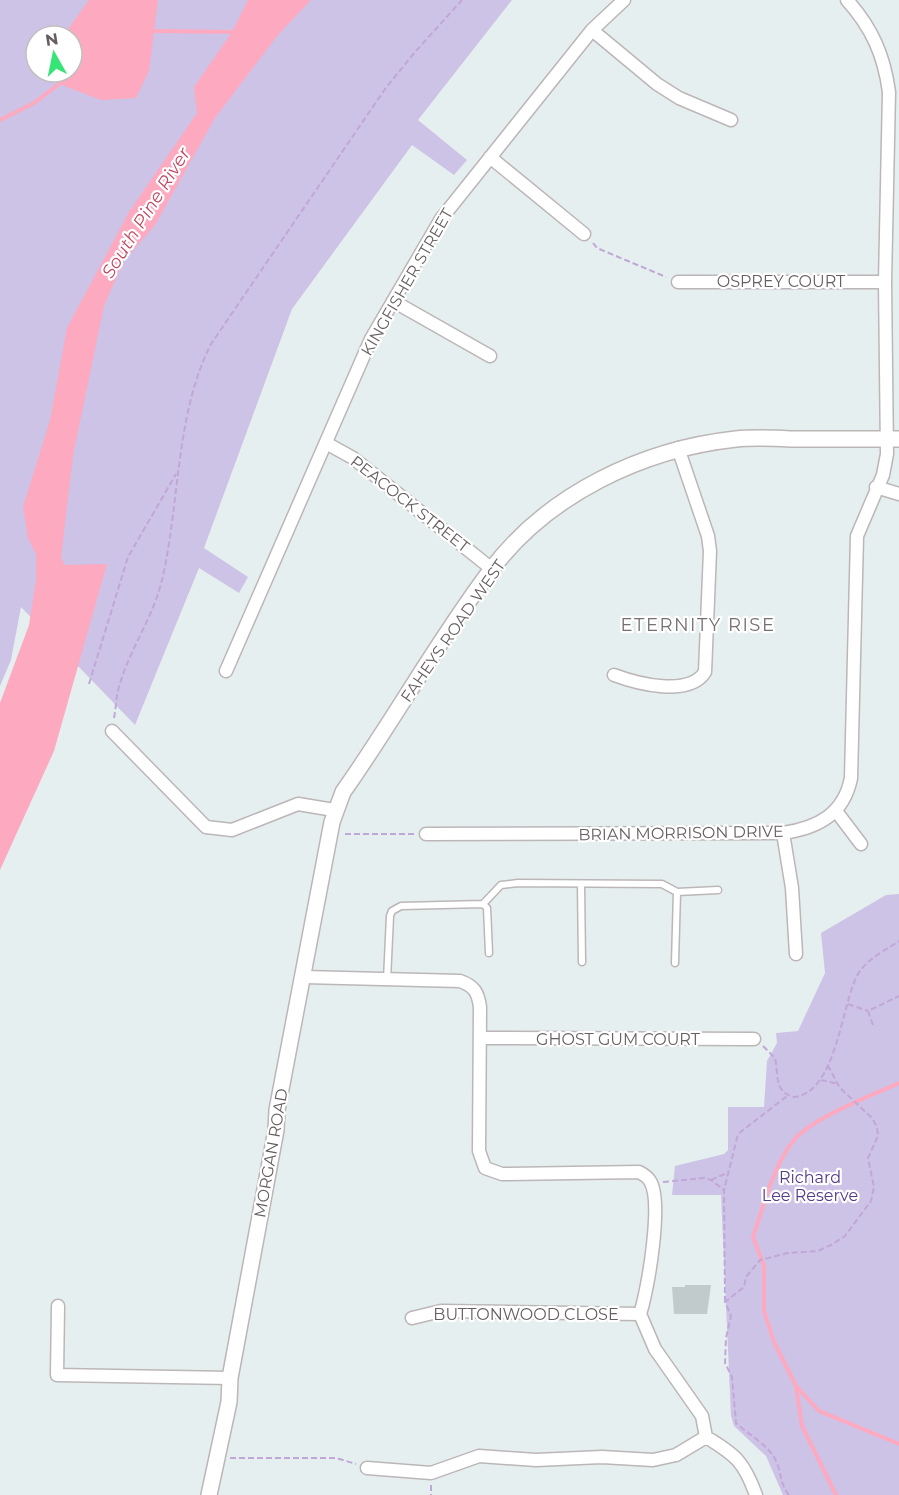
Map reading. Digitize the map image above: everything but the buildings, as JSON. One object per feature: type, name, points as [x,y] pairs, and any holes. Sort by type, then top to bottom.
[{"type":"street","name":"KINGFISHER STREET","points":[[226,671],[371,339],[441,219],[592,30],[624,0]]},
{"type":"street","points":[[847,0],[874,37],[885,64],[889,92],[885,282],[893,439],[885,466],[857,536],[851,778],[843,803],[836,811],[861,844]]},
{"type":"street","points":[[592,30],[657,84],[679,98],[731,120]]},
{"type":"street","points":[[490,157],[584,234]]},
{"type":"street","name":"OSPREY COURT","points":[[678,282],[885,282]]},
{"type":"street","points":[[393,301],[490,356]]},
{"type":"street","name":"FAHEYS ROAD WEST","points":[[334,810],[343,792],[492,569],[524,535],[560,505],[599,480],[642,460],[678,448],[738,438],[893,439]]},
{"type":"street","name":"PEACOCK STREET","points":[[326,442],[353,458],[492,569]]},
{"type":"street","points":[[614,675],[638,684],[685,686],[699,682],[705,672],[710,551],[708,536],[678,448]]},
{"type":"street","points":[[876,487],[899,494]]},
{"type":"street","points":[[112,731],[206,827],[232,830],[298,804],[334,810]]},
{"type":"street","name":"MORGAN ROAD","points":[[209,1495],[230,1402],[230,1378],[276,1130],[277,1110],[334,810]]},
{"type":"street","name":"BRIAN MORRISON DRIVE","points":[[426,834],[783,833],[813,827],[836,811]]},
{"type":"street","points":[[783,833],[792,888],[796,954]]},
{"type":"street","points":[[304,977],[460,981],[469,984],[478,997],[482,1038],[479,1151],[485,1168],[502,1174],[639,1172],[645,1176],[651,1184],[653,1244],[645,1300],[640,1314],[655,1349],[693,1400],[702,1416],[706,1437],[736,1456],[743,1464],[756,1495]]},
{"type":"street","name":"GHOST GUM COURT","points":[[482,1038],[754,1039]]},
{"type":"street","points":[[58,1306],[57,1375],[230,1378]]},
{"type":"street","name":"BUTTONWOOD CLOSE","points":[[411,1318],[441,1311],[640,1314]]},
{"type":"street","points":[[367,1468],[431,1473],[479,1456],[536,1460],[602,1457],[653,1460],[676,1455],[706,1437]]},
{"type":"lane","points":[[387,980],[390,916],[396,908],[483,904],[501,885],[662,884],[677,892],[718,890]]},
{"type":"lane","points":[[581,885],[582,962]]},
{"type":"lane","points":[[675,963],[677,892]]},
{"type":"lane","points":[[483,904],[487,908],[489,953]]},
{"type":"path","points":[[112,731],[119,686],[155,603],[162,579],[177,472],[198,368],[211,344],[385,89],[462,0]]},
{"type":"path","points":[[584,234],[597,248],[678,282]]},
{"type":"path","points":[[89,684],[128,557],[177,472]]},
{"type":"path","points":[[339,836],[348,833],[426,834]]},
{"type":"path","points":[[789,1495],[781,1486],[778,1467],[769,1450],[736,1423],[732,1377],[725,1363],[726,1338],[731,1316],[725,1302],[724,1190],[727,1173],[738,1134],[787,1096],[800,1097],[821,1080],[828,1066],[857,975],[872,958],[899,941]]},
{"type":"path","points":[[848,1004],[868,1011],[899,996]]},
{"type":"path","points":[[868,1011],[873,1025]]},
{"type":"path","points":[[754,1039],[775,1058],[777,1083],[787,1096]]},
{"type":"path","points":[[725,1302],[744,1287],[746,1277],[760,1260],[788,1253],[818,1251],[831,1245],[845,1236],[871,1201],[874,1187],[868,1158],[878,1136],[877,1127],[848,1097],[828,1066]]},
{"type":"path","points":[[821,1080],[838,1084]]},
{"type":"path","points":[[651,1184],[711,1180],[727,1173]]},
{"type":"path","points":[[711,1180],[724,1190]]},
{"type":"path","points":[[225,1458],[336,1458],[367,1468]]},
{"type":"green space","points":[[0,0],[512,0],[418,120],[467,160],[454,175],[412,145],[292,309],[204,548],[248,577],[239,593],[199,568],[135,725],[21,607],[11,660],[0,686]]},
{"type":"green space","name":"Richard Lee Reserve","points":[[899,894],[899,1495],[783,1495],[766,1456],[734,1426],[731,1416],[721,1195],[672,1195],[675,1166],[724,1154],[728,1150],[728,1107],[764,1107],[767,1061],[777,1043],[776,1033],[798,1031],[825,973],[821,933],[886,895]]},
{"type":"water","points":[[89,0],[158,0],[149,71],[136,98],[101,100],[59,84],[84,84],[84,24],[72,24]]},
{"type":"water","name":"South Pine River","points":[[248,0],[311,0],[277,36],[215,118],[155,225],[123,262],[104,306],[73,456],[61,558],[65,565],[107,564],[54,751],[0,870],[0,703],[29,625],[36,580],[36,554],[28,538],[23,507],[50,420],[67,328],[129,212],[197,113],[194,87],[232,32]]},
{"type":"waterway","points":[[155,31],[235,32]]},
{"type":"waterway","points":[[0,120],[34,103],[59,84]]},
{"type":"waterway","points":[[899,1083],[828,1115],[794,1140],[780,1162],[753,1237],[764,1266],[764,1311],[774,1342],[796,1386],[819,1411],[899,1444]]},
{"type":"waterway","points":[[796,1387],[802,1426],[836,1495]]},
{"type":"district","name":"ETERNITY RISE","points":[[698,625]]}]
